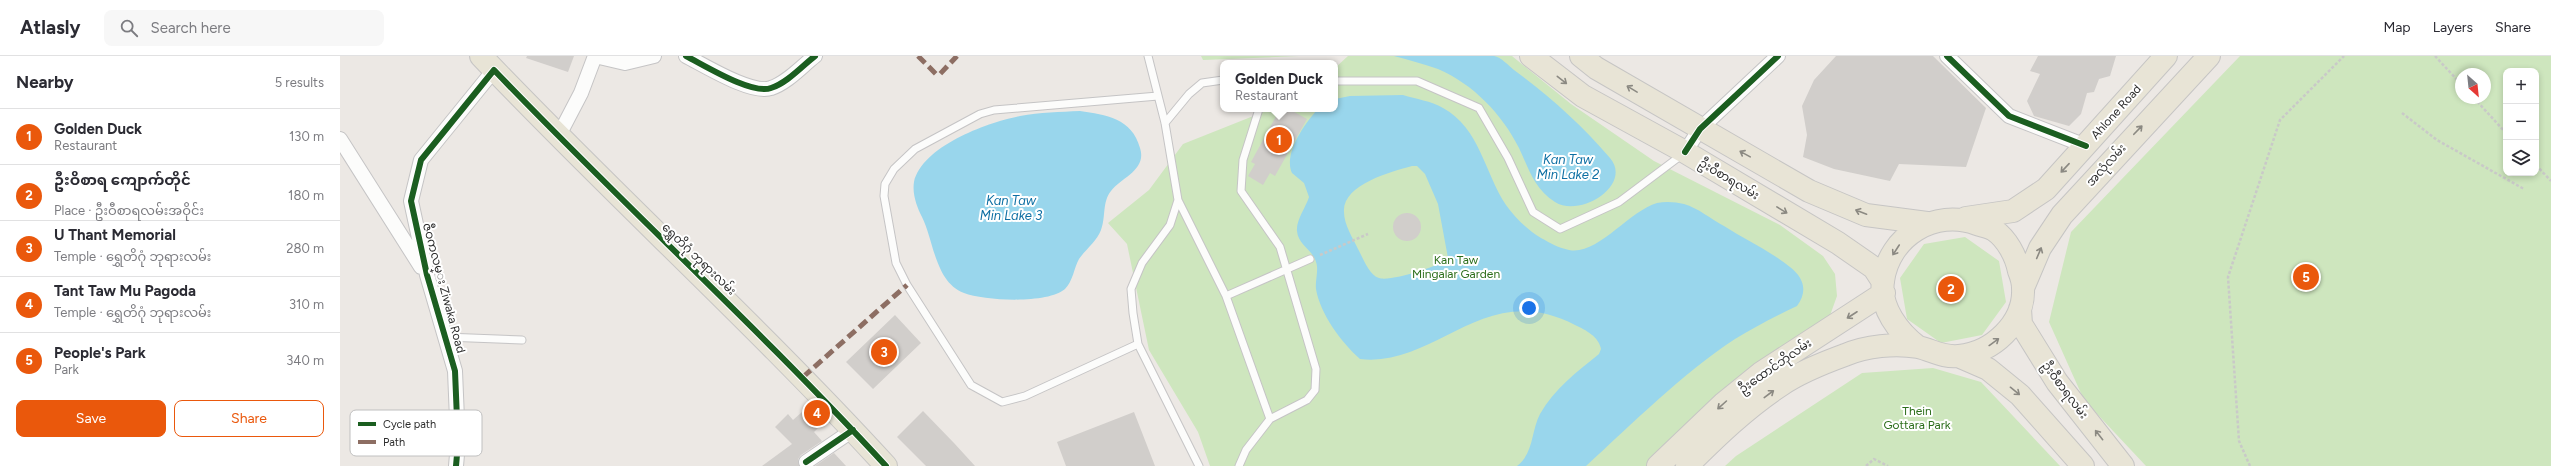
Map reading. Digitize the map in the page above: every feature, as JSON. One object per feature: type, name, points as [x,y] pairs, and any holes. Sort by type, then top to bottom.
[{"type":"main road","name":"ဦးဝီစာရလမ်း","points":[[1531,56],[1583,96],[1684,152],[1838,244],[1874,268],[1883,288]]},
{"type":"main road","points":[[1581,56],[1596,68],[1809,191],[1866,215],[1927,223],[1962,218],[1994,230],[2016,255],[2022,298],[2010,327],[1996,342],[1978,352],[1958,356],[1937,355],[1918,347],[1905,337],[1894,324],[1887,309],[1883,288],[1891,257],[1900,243],[1912,231],[1927,223]]},
{"type":"main road","name":"Ahlone Road","points":[[1962,218],[2013,211],[2046,189],[2166,56]]},
{"type":"main road","name":"အလုံလမ်း","points":[[2022,298],[2040,248],[2062,215],[2209,56]]},
{"type":"main road","name":"ရွှေတိဂုံ ဘုရားလမ်း","points":[[488,63],[558,137],[803,377],[886,466]]},
{"type":"main road","name":"ဦးထောင်ဘိုလမ်း","points":[[1658,466],[1724,403],[1761,373],[1883,288]]},
{"type":"main road","name":"ဦးဝီစာရလမ်း","points":[[2022,298],[2021,324],[2045,364],[2123,466]]},
{"type":"main road","name":"ဦးထောင်ဘိုလမ်း","points":[[1687,466],[1727,427],[1782,385],[1796,377],[1847,354],[1882,346],[1918,347]]},
{"type":"main road","points":[[1958,356],[1988,369],[2020,395],[2083,466]]},
{"type":"street","points":[[558,137],[581,92],[595,56],[625,63],[654,56]]},
{"type":"street","points":[[686,56],[718,73],[761,90],[776,86],[815,56]]},
{"type":"street","points":[[1684,152],[1700,129],[1778,56]]},
{"type":"street","points":[[1948,56],[2009,116],[2086,146]]},
{"type":"street","name":"ဇီဝကလမ္း Ziwaka Road","points":[[457,410],[455,371],[427,275],[411,201],[421,160],[488,63]]},
{"type":"street","points":[[340,139],[427,275]]},
{"type":"street","points":[[806,462],[852,430]]},
{"type":"street","name":"ဇီဝကလမ္း Ziwaka Road","points":[[456,466],[457,456]]},
{"type":"lane","points":[[1148,56],[1165,123],[1178,200],[1226,296],[1270,419]]},
{"type":"lane","points":[[1165,123],[1189,94],[1202,83],[1220,80]]},
{"type":"lane","points":[[1338,81],[1417,81],[1479,108],[1508,158],[1533,212],[1560,229],[1620,202],[1684,152]]},
{"type":"lane","points":[[1138,344],[1024,396],[1002,402],[985,395],[971,385],[910,291],[896,263],[884,196],[884,184],[894,169],[915,149],[980,114],[994,110],[1158,96]]},
{"type":"lane","points":[[1239,466],[1246,450],[1270,419],[1306,400],[1315,390],[1316,369],[1288,268],[1280,247],[1241,191],[1243,160],[1258,112]]},
{"type":"lane","points":[[1178,200],[1170,225],[1142,263],[1131,289],[1138,344],[1199,466]]},
{"type":"lane","points":[[1226,296],[1310,259]]},
{"type":"lane","points":[[445,336],[522,340]]},
{"type":"path","points":[[2250,466],[2239,441],[2228,277],[2280,120],[2344,56]]},
{"type":"path","points":[[2435,56],[2455,78]]},
{"type":"path","points":[[2479,104],[2503,130]]},
{"type":"path","points":[[2402,113],[2437,140],[2524,189]]},
{"type":"path","points":[[2539,168],[2551,181]]},
{"type":"path","points":[[1310,259],[1368,234]]},
{"type":"path","points":[[1866,466],[1874,459],[1888,466]]},
{"type":"green space","points":[[1201,56],[1299,56],[1203,60]]},
{"type":"green space","name":"Kan Taw Mingalar Garden","points":[[1348,56],[1512,56],[1571,104],[1654,161],[1780,225],[1823,256],[1835,274],[1837,296],[1828,321],[1648,466],[1210,466],[1198,432],[1149,350],[1127,244],[1108,223],[1149,190],[1183,144],[1263,112],[1338,112],[1338,65]]},
{"type":"green space","points":[[2240,56],[2551,56],[2551,466],[2146,466],[2084,400],[2049,322],[2071,232]]},
{"type":"green space","points":[[1965,237],[1999,261],[2006,302],[1982,335],[1941,343],[1907,319],[1900,278],[1924,244]]},
{"type":"green space","name":"Thein Gottara Park","points":[[1933,368],[1981,382],[2060,466],[1725,466],[1736,456],[1862,373]]},
{"type":"water","name":"Kan Taw Min Lake 2","points":[[1394,56],[1494,56],[1499,58],[1540,90],[1588,134],[1610,158],[1615,168],[1615,179],[1609,188],[1600,196],[1589,202],[1577,206],[1565,206],[1555,202],[1537,185],[1512,135],[1485,101],[1451,75],[1438,69]]},
{"type":"water","points":[[1403,95],[1423,100],[1443,108],[1466,127],[1474,139],[1499,193],[1510,210],[1531,231],[1541,238],[1562,248],[1569,250],[1580,250],[1591,246],[1602,240],[1635,215],[1657,203],[1681,203],[1699,211],[1790,267],[1795,271],[1801,280],[1803,285],[1803,295],[1797,306],[1735,339],[1696,367],[1586,466],[1517,466],[1526,455],[1532,442],[1540,414],[1552,396],[1599,354],[1601,349],[1600,345],[1595,337],[1575,325],[1543,313],[1514,312],[1487,317],[1413,351],[1388,358],[1360,359],[1339,336],[1327,318],[1318,299],[1316,289],[1316,262],[1312,254],[1300,240],[1297,231],[1300,218],[1309,197],[1304,183],[1292,173],[1290,165],[1290,157],[1293,148],[1307,122],[1316,112],[1338,112],[1338,98],[1350,96]],"holes":[[[1412,166],[1417,166],[1425,174],[1438,204],[1448,258],[1436,265],[1404,276],[1385,279],[1379,278],[1375,276],[1367,266],[1349,231],[1344,217],[1345,203],[1351,194],[1359,187],[1380,176]]]},
{"type":"water","name":"Kan Taw Min Lake 3","points":[[1080,111],[1099,114],[1124,124],[1131,130],[1136,138],[1141,156],[1137,168],[1108,195],[1101,230],[1079,259],[1068,286],[1057,294],[1045,297],[1016,300],[974,296],[954,288],[941,270],[915,200],[914,182],[920,169],[929,157],[943,147],[958,138],[991,124],[1028,115],[1050,112]]},
{"type":"building","points":[[527,56],[574,56],[568,72],[526,58]]},
{"type":"building","points":[[1836,56],[1933,56],[1986,108],[1966,167],[1899,164],[1890,181],[1834,169],[1803,157],[1807,135],[1802,106],[1814,80]]},
{"type":"building","points":[[2038,56],[2116,56],[2110,76],[2099,79],[2094,92],[2087,93],[2081,114],[2069,126],[2034,116],[2027,101],[2040,74],[2030,71]]},
{"type":"building","points":[[1278,112],[1294,112],[1307,119],[1275,176],[1270,173],[1263,185],[1248,176],[1255,164],[1251,162]]},
{"type":"building","points":[[1407,213],[1417,217],[1421,227],[1417,237],[1407,241],[1397,237],[1393,227],[1397,217]]},
{"type":"building","points":[[895,315],[921,343],[873,389],[846,362]]},
{"type":"building","points":[[811,404],[826,420],[814,432],[822,441],[801,455],[798,459],[799,466],[762,466],[792,444],[775,427],[788,414],[793,420]]},
{"type":"building","points":[[923,411],[975,466],[926,466],[897,437]]},
{"type":"building","points":[[1134,412],[1155,466],[1066,466],[1057,442]]},
{"type":"building","points":[[834,453],[846,466],[815,466]]},
{"type":"marked path","points":[[918,56],[936,74],[940,74],[957,56]]},
{"type":"marked path","points":[[803,377],[907,285]]},
{"type":"cycle path","points":[[686,56],[728,78],[752,87],[763,89],[777,86],[815,56]]},
{"type":"cycle path","points":[[1685,152],[1700,129],[1778,56]]},
{"type":"cycle path","points":[[1947,56],[2009,116],[2086,146]]},
{"type":"cycle path","points":[[457,410],[455,371],[427,275],[411,201],[421,160],[494,70],[542,120],[790,365],[886,466]]},
{"type":"cycle path","points":[[806,462],[853,430]]},
{"type":"cycle path","points":[[456,466],[457,456]]},
{"type":"place","name":"Golden Duck","points":[[1279,140]]},
{"type":"place","name":"People's Park","points":[[2306,277]]},
{"type":"place","name":"ဦးဝိစာရ ကျောက်တိုင်","points":[[1951,289]]},
{"type":"place","name":"U Thant Memorial","points":[[884,352]]},
{"type":"place","name":"Tant Taw Mu Pagoda","points":[[817,413]]}]
